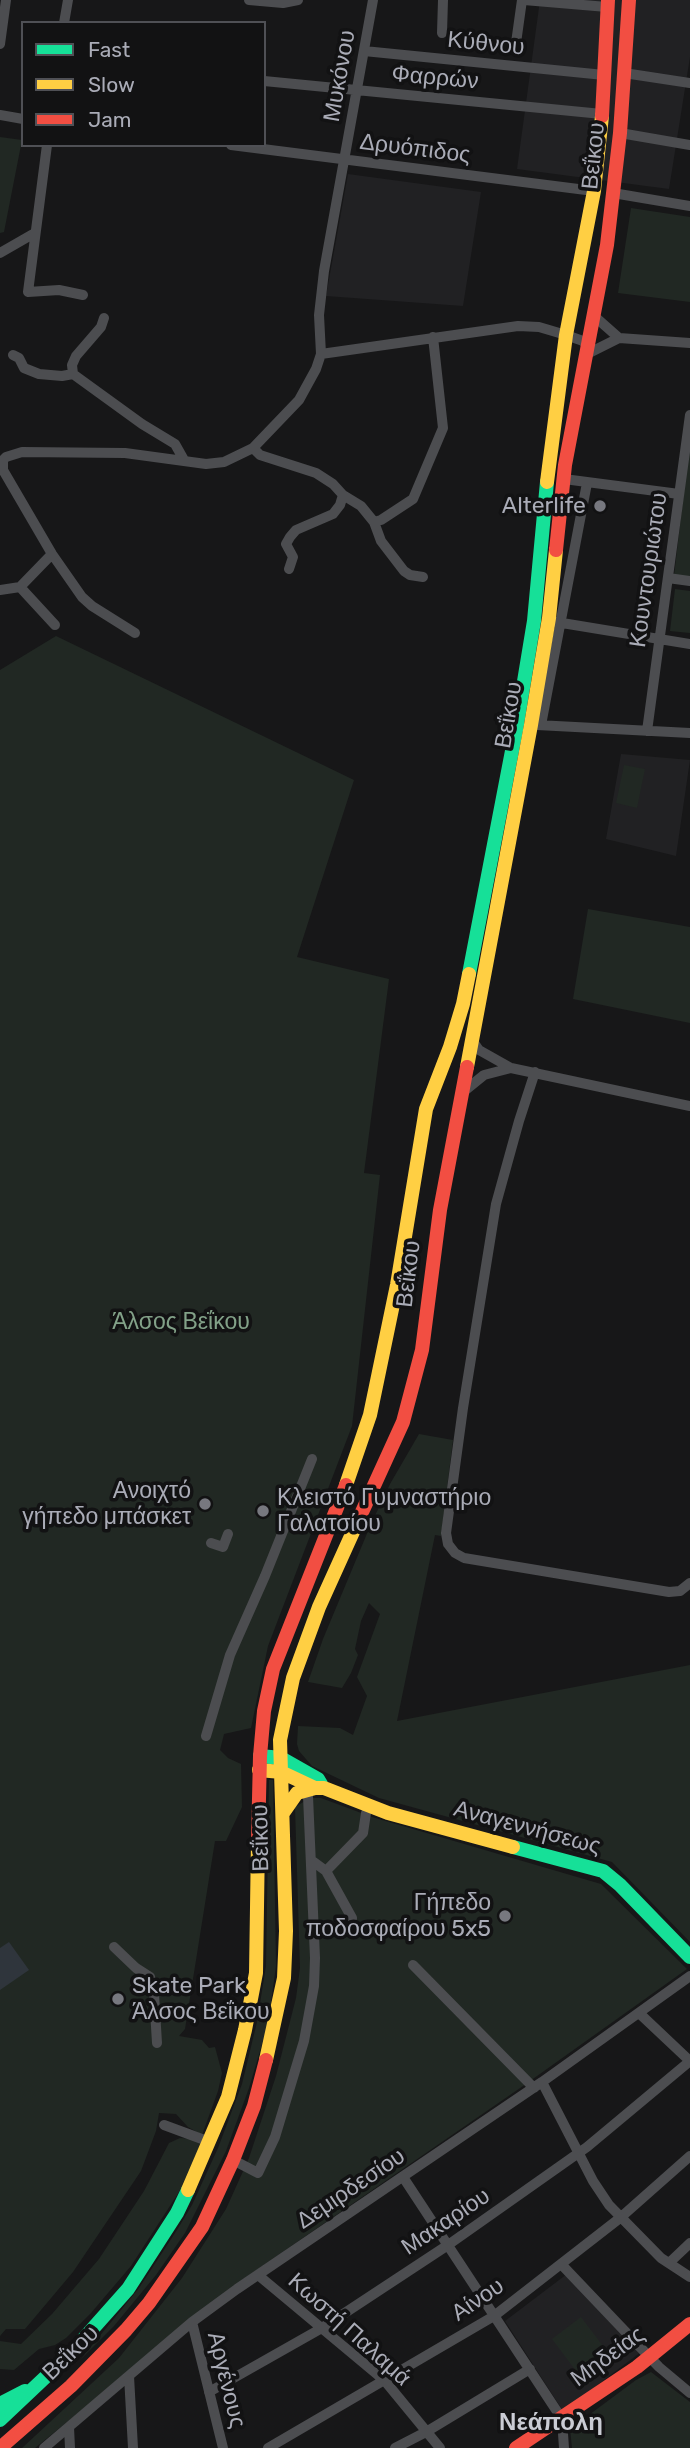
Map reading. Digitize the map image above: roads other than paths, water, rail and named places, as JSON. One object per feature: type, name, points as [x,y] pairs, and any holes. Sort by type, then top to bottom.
[{"type":"main road","name":"Βεΐκου","points":[[1,2448],[100,2359],[149,2303],[202,2227],[254,2106],[275,2025],[284,1978],[286,1931],[280,1740],[293,1678],[319,1607],[399,1432],[417,1373],[440,1210],[461,1093],[480,989],[536,725],[554,621],[564,480],[607,245],[620,133],[629,0]]},
{"type":"main road","name":"Βεΐκου","points":[[0,2420],[72,2352],[128,2289],[177,2213],[228,2097],[245,2030],[256,1973],[259,1763],[264,1711],[274,1669],[350,1476],[370,1415],[397,1285],[426,1109],[463,1004],[516,730],[534,621],[548,464],[566,335],[594,191],[602,114],[607,3]]},
{"type":"main road","name":"Αναγεννήσεως","points":[[259,1763],[281,1765],[316,1790],[379,1810],[603,1871],[690,1957]]},
{"type":"main road","points":[[283,1814],[297,1794],[316,1790]]},
{"type":"main road","name":"Μηδείας","points":[[516,2448],[649,2357],[690,2324]]},
{"type":"main road","points":[[0,2404],[36,2387]]},
{"type":"street","points":[[0,44],[6,0]]},
{"type":"street","points":[[64,21],[68,0]]},
{"type":"street","points":[[248,0],[298,0]]},
{"type":"street","name":"Μυκόνου","points":[[321,354],[319,316],[324,271],[373,0]]},
{"type":"street","points":[[442,33],[443,0]]},
{"type":"street","points":[[516,43],[523,0],[607,3]]},
{"type":"street","name":"Κύθνου","points":[[364,51],[604,75]]},
{"type":"street","points":[[624,73],[690,83]]},
{"type":"street","name":"Φαρρών","points":[[266,81],[602,114]]},
{"type":"street","points":[[0,115],[21,119]]},
{"type":"street","points":[[620,133],[690,145]]},
{"type":"street","points":[[47,147],[27,292],[59,290],[83,295]]},
{"type":"street","name":"Δρυόπιδος","points":[[246,147],[594,191]]},
{"type":"street","points":[[613,193],[690,206]]},
{"type":"street","points":[[0,253],[33,234]]},
{"type":"street","points":[[593,315],[619,338]]},
{"type":"street","points":[[73,374],[72,365],[76,356],[101,327],[104,318]]},
{"type":"street","points":[[135,633],[82,597],[52,554],[3,470],[3,460],[6,457],[22,453],[125,453],[206,464],[224,462],[253,448],[299,400],[321,354],[518,326],[539,327],[581,340],[587,351],[619,338],[690,343]]},
{"type":"street","points":[[374,522],[413,499],[443,428],[433,337]]},
{"type":"street","points":[[13,355],[19,358],[24,368],[39,374],[73,374],[142,424],[175,444],[184,460]]},
{"type":"street","name":"Κουντουριώτου","points":[[647,731],[690,415]]},
{"type":"street","points":[[253,448],[260,455],[316,473],[333,484],[361,506],[374,522],[381,541],[404,571],[423,577]]},
{"type":"street","points":[[564,480],[679,494]]},
{"type":"street","points":[[587,483],[554,621],[690,644]]},
{"type":"street","points":[[289,569],[293,557],[286,544],[290,537],[296,530],[333,514],[344,495]]},
{"type":"street","points":[[0,590],[20,587],[52,554]]},
{"type":"street","points":[[668,578],[690,581]]},
{"type":"street","points":[[20,587],[55,625]]},
{"type":"street","points":[[536,725],[690,733]]},
{"type":"street","points":[[472,1040],[479,1050],[511,1068],[690,1106]]},
{"type":"street","points":[[461,1093],[484,1075],[511,1068]]},
{"type":"street","points":[[535,1072],[496,1204],[463,1408],[446,1533],[448,1544],[464,1559],[668,1592],[680,1591],[690,1583]]},
{"type":"street","points":[[206,1736],[230,1655],[313,1459]]},
{"type":"street","points":[[211,1543],[223,1546],[228,1534]]},
{"type":"street","points":[[233,2160],[258,2173],[275,2137],[299,2061],[314,1986],[311,1860],[316,1790]]},
{"type":"street","points":[[326,1871],[363,1833],[366,1813]]},
{"type":"street","points":[[311,1860],[326,1871],[352,1918]]},
{"type":"street","points":[[114,1947],[150,1977],[154,1994],[157,2043]]},
{"type":"street","points":[[413,1965],[538,2085],[600,2193],[620,2218],[669,2263],[690,2277]]},
{"type":"street","name":"Δεμιρδεσίου","points":[[44,2448],[192,2322],[538,2085],[690,1976]]},
{"type":"street","points":[[639,2012],[690,2061]]},
{"type":"street","name":"Μακαρίου","points":[[209,2392],[322,2329],[448,2245],[578,2152],[690,2061]]},
{"type":"street","points":[[164,2125],[210,2142]]},
{"type":"street","name":"Αίνου","points":[[268,2448],[287,2443],[494,2316],[620,2218],[690,2156]]},
{"type":"street","points":[[403,2177],[562,2419],[564,2448]]},
{"type":"street","points":[[669,2263],[690,2243]]},
{"type":"street","points":[[561,2264],[649,2357],[690,2393]]},
{"type":"street","name":"Κωστή Παλαμά","points":[[258,2275],[385,2381],[440,2448]]},
{"type":"street","name":"Αργένους","points":[[192,2322],[223,2448]]},
{"type":"street","points":[[395,2448],[530,2369]]},
{"type":"street","points":[[129,2376],[133,2448]]},
{"type":"street","points":[[69,2427],[69,2448]]},
{"type":"place","name":"Alterlife","points":[[600,506]]},
{"type":"place","name":"Ανοιχτό γήπεδο μπάσκετ","points":[[205,1504]]},
{"type":"place","name":"Κλειστό Γυμναστήριο Γαλατσίου","points":[[263,1511]]},
{"type":"place","name":"Γήπεδο ποδοσφαίρου 5x5","points":[[505,1916]]},
{"type":"place","name":"Skate Park Άλσος Βεΐκου","points":[[118,1999]]},
{"type":"district","name":"Νεάπολη","points":[[551,2423]]},
{"type":"park label","name":"Άλσος Βεΐκου","points":[[181,1322]]}]
